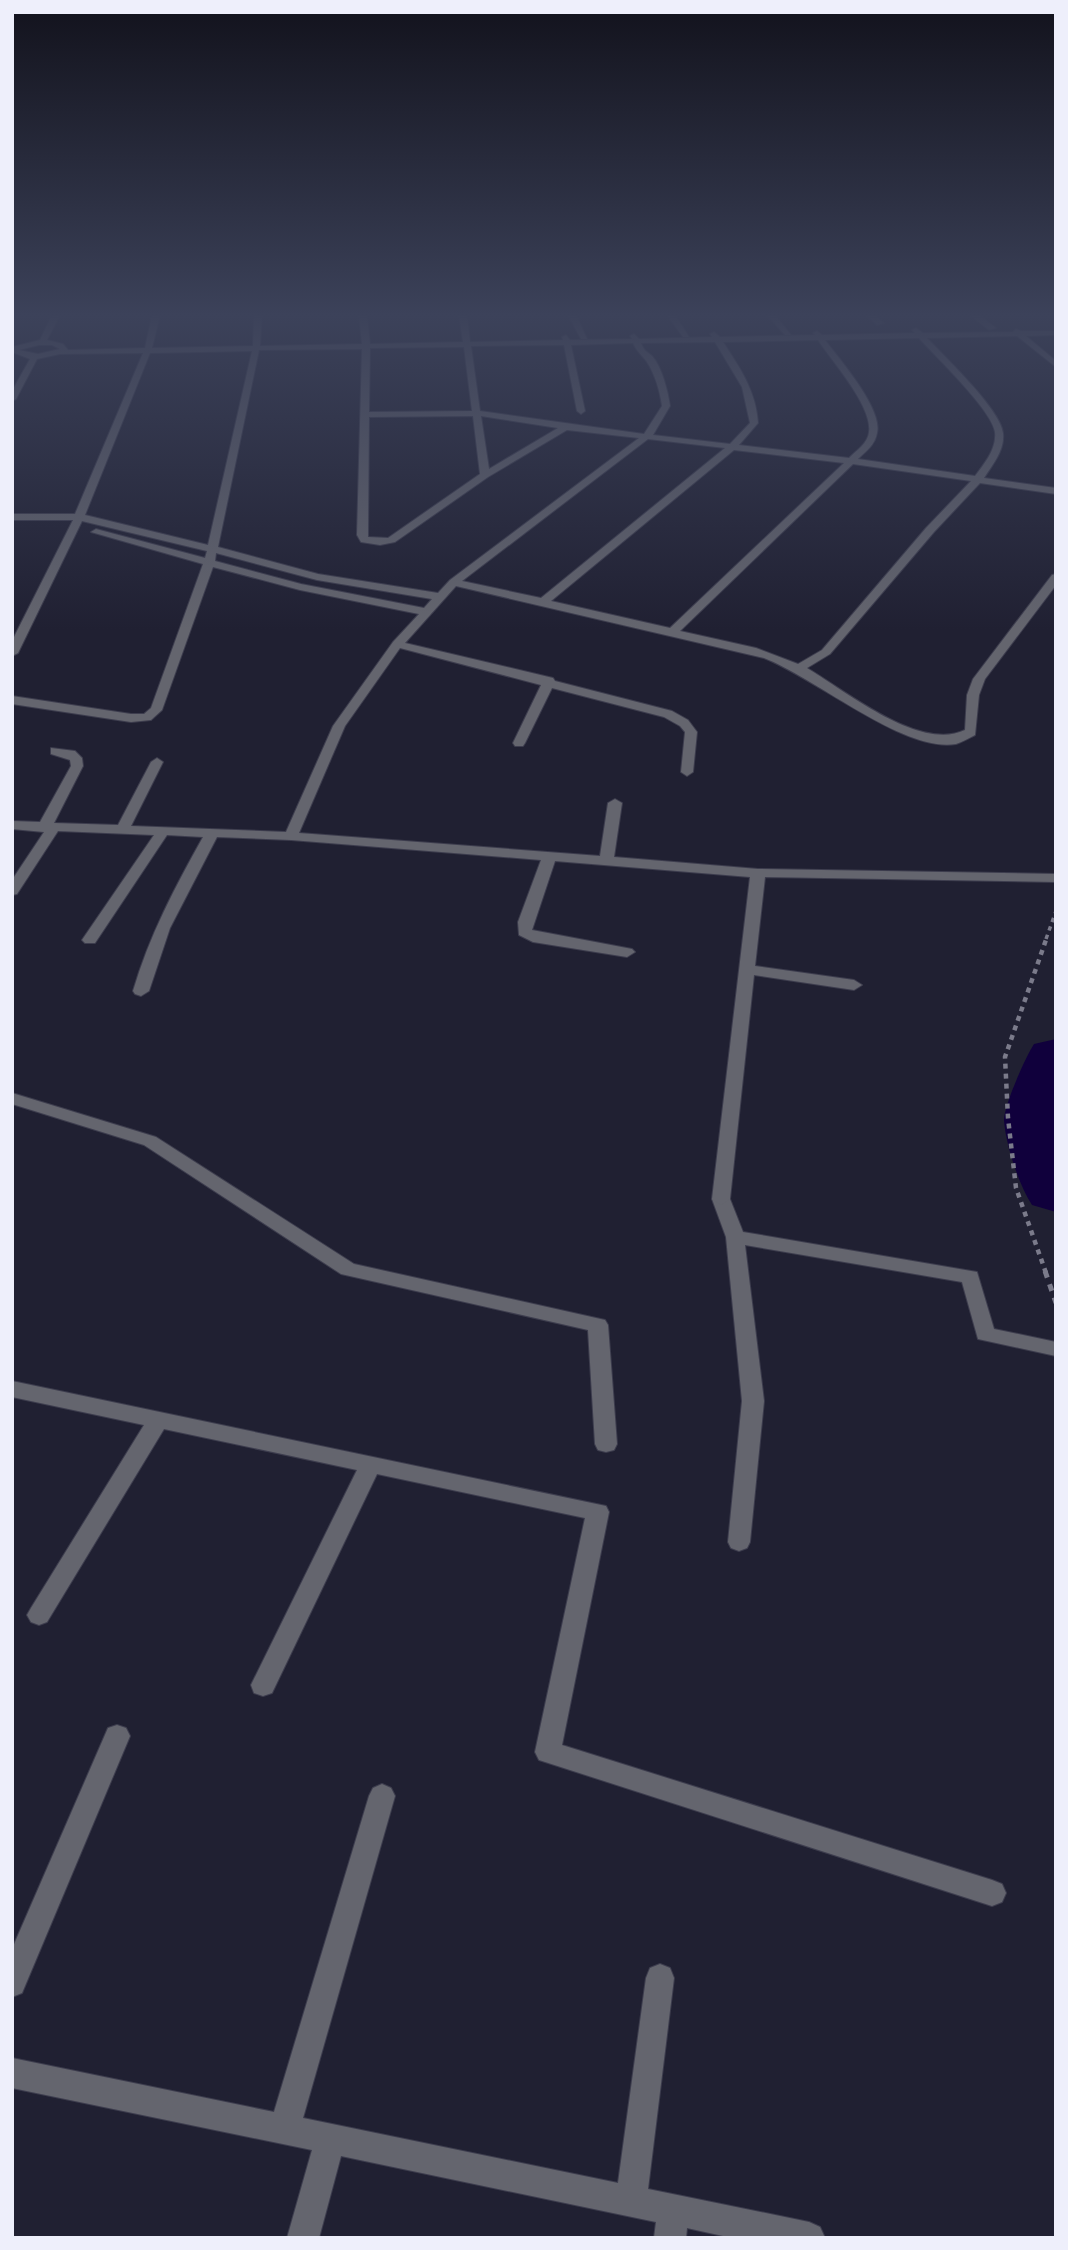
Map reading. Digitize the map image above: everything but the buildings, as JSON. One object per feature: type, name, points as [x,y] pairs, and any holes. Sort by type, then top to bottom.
[{"type":"street","points":[[12,653],[77,522],[119,420]]},
{"type":"street","points":[[12,700],[131,718],[146,717],[156,710],[209,563],[240,420]]},
{"type":"street","points":[[364,420],[362,535],[365,540],[380,542],[391,540],[485,475],[566,426]]},
{"type":"street","points":[[476,420],[485,475]]},
{"type":"street","points":[[524,420],[853,461],[1056,491]]},
{"type":"street","points":[[291,836],[339,726],[397,644],[425,612],[454,582],[647,436],[659,420]]},
{"type":"street","points":[[543,602],[732,447],[754,420]]},
{"type":"street","points":[[672,632],[853,461],[869,444],[874,431],[872,420]]},
{"type":"street","points":[[799,668],[826,652],[930,530],[978,479],[995,455],[999,432],[994,420]]},
{"type":"street","points":[[12,517],[77,522],[212,549],[317,577],[440,597]]},
{"type":"street","points":[[12,525],[77,522],[209,563],[300,587],[425,612]]},
{"type":"street","points":[[454,582],[751,651],[799,668],[908,734],[929,739],[964,739],[971,732],[973,695],[979,679],[1056,577]]},
{"type":"street","points":[[397,644],[668,713],[684,723],[691,732],[687,772]]},
{"type":"street","points":[[519,743],[549,681]]},
{"type":"street","points":[[12,891],[48,828],[76,766],[76,758],[56,751]]},
{"type":"street","points":[[122,830],[157,762]]},
{"type":"street","points":[[606,861],[615,803]]},
{"type":"street","points":[[12,825],[291,836],[758,873],[1056,878]]},
{"type":"street","points":[[90,940],[163,831]]},
{"type":"street","points":[[141,991],[151,952],[167,914],[213,832]]},
{"type":"street","points":[[550,856],[524,922],[524,932],[533,937],[627,952]]},
{"type":"street","points":[[739,1542],[753,1401],[735,1237],[722,1199],[758,873]]},
{"type":"street","points":[[747,969],[854,985]]},
{"type":"street","points":[[12,1098],[150,1141],[348,1269],[598,1325],[606,1444]]},
{"type":"street","points":[[735,1237],[970,1278],[985,1334],[1056,1349]]},
{"type":"street","points":[[12,1389],[598,1512],[548,1752],[992,1893]]},
{"type":"street","points":[[38,1615],[158,1420]]},
{"type":"street","points":[[262,1685],[371,1464]]},
{"type":"street","points":[[12,1983],[117,1736]]},
{"type":"street","points":[[284,2130],[382,1796]]},
{"type":"street","points":[[631,2202],[660,1978]]},
{"type":"street","points":[[12,2073],[631,2202],[672,2224],[809,2238]]},
{"type":"street","points":[[303,2238],[330,2139]]},
{"type":"path","points":[[1056,912],[1005,1057],[1008,1118],[1016,1188],[1056,1303]]},
{"type":"waterway","points":[[1056,1057],[1036,1119],[1056,1190]]}]
